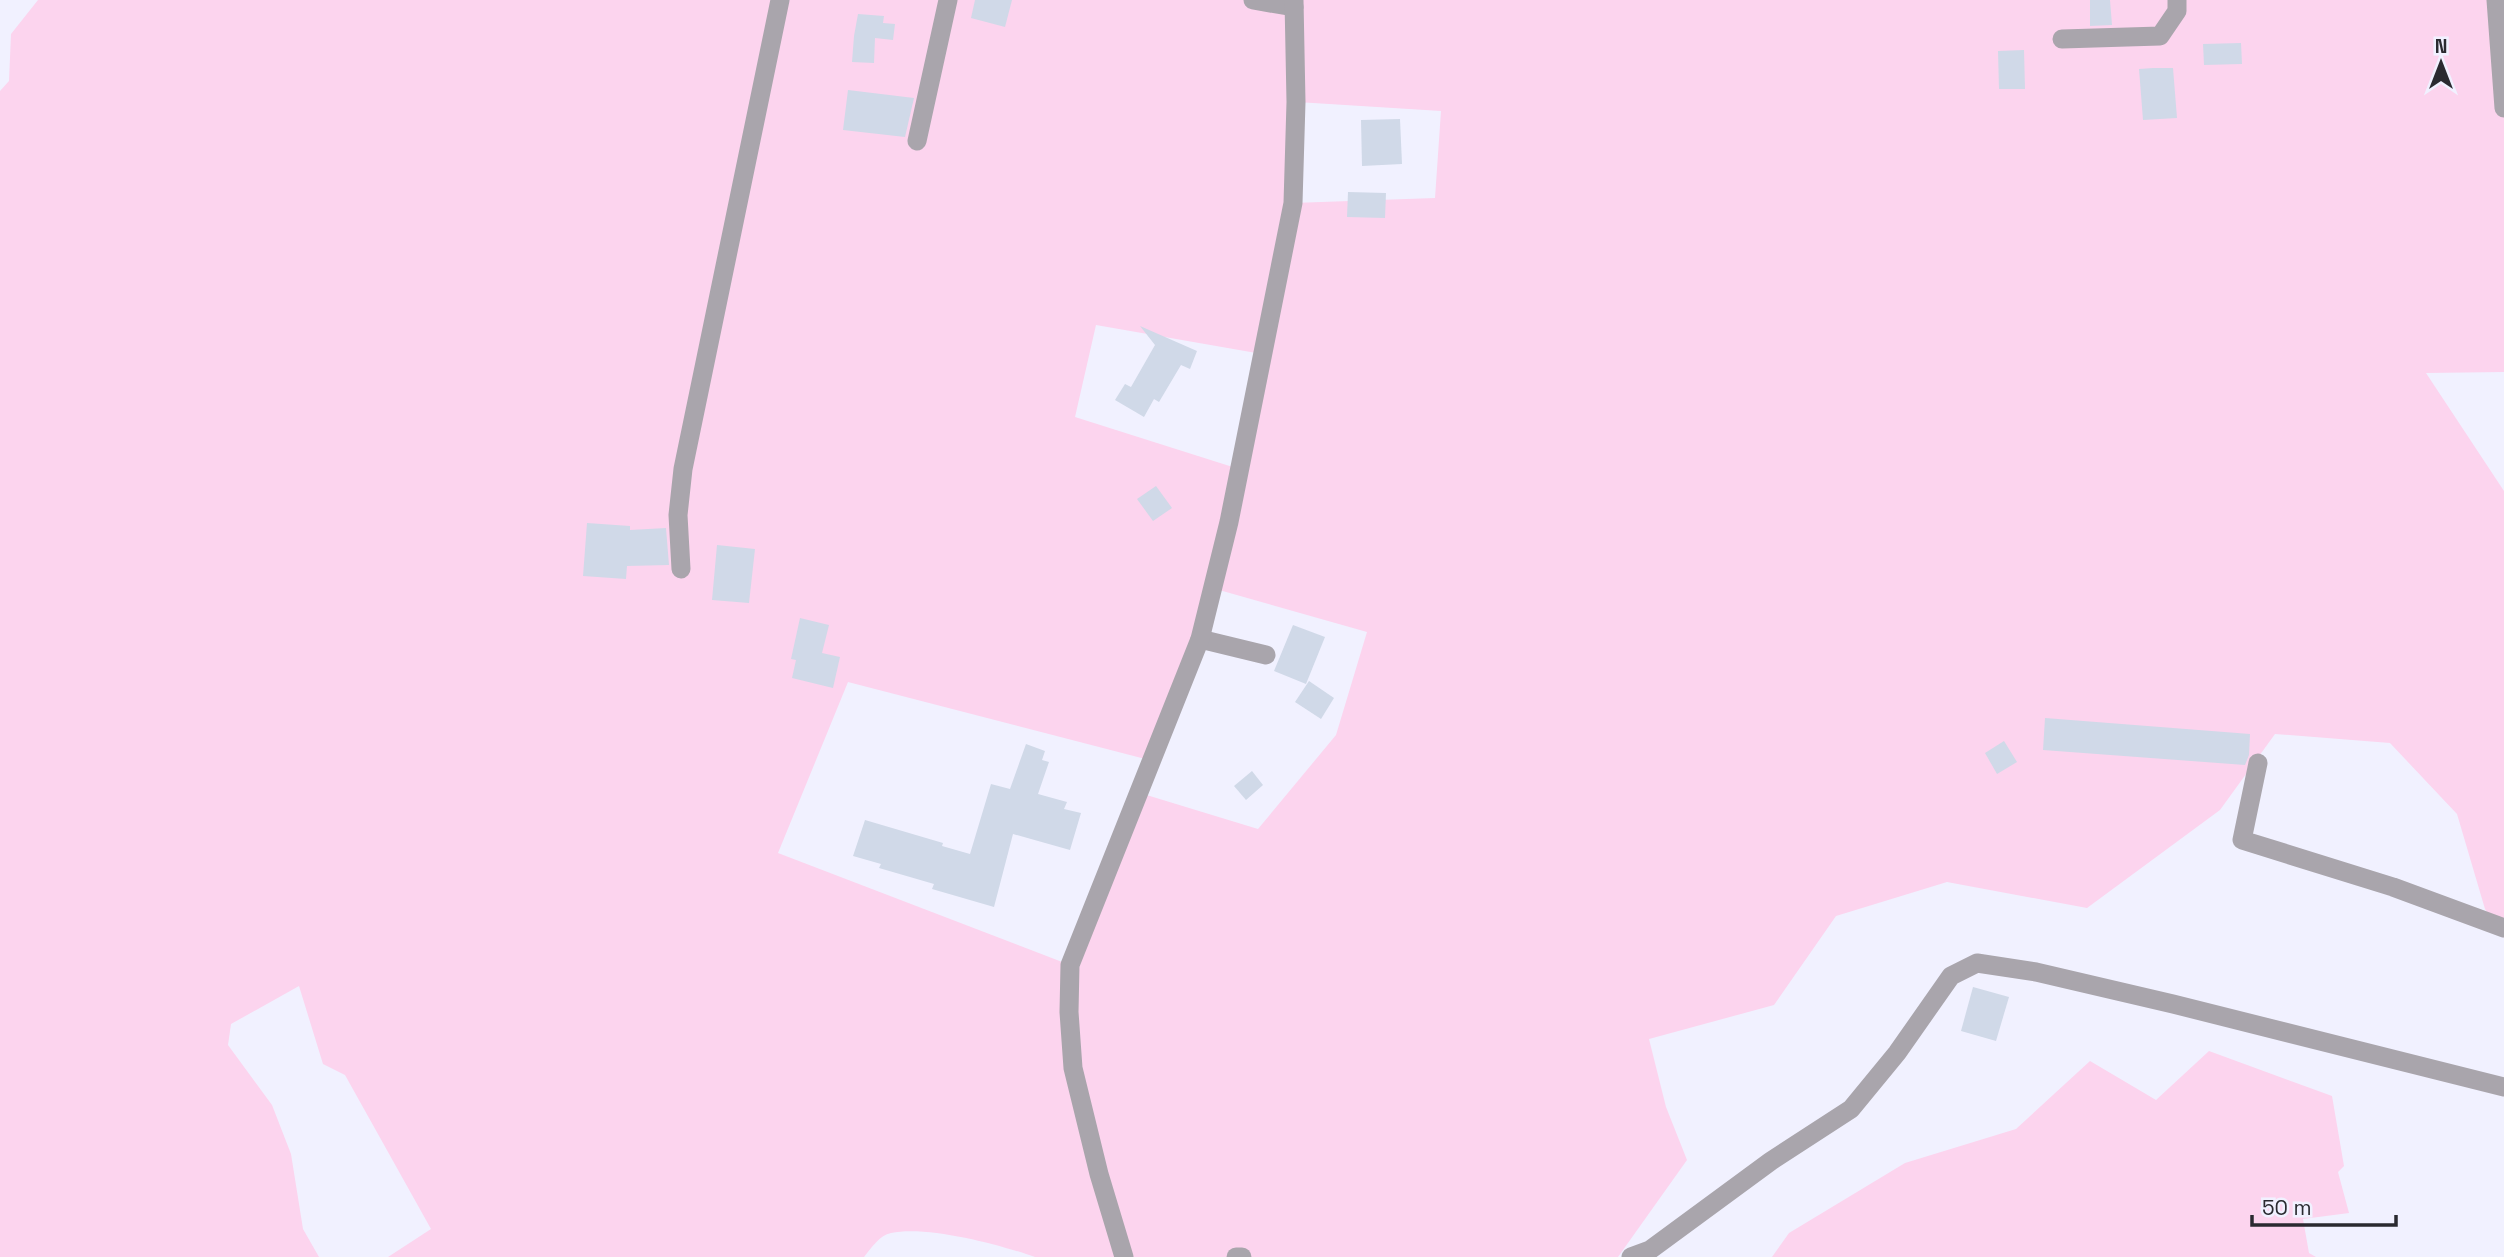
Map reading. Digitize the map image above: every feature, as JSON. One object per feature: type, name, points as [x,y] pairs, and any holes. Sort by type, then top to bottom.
[{"type":"street","points":[[681,569],[678,515],[683,469],[780,0]]},
{"type":"street","points":[[917,141],[948,0]]},
{"type":"street","points":[[1124,1257],[1099,1174],[1073,1069],[1070,965],[1200,639],[1229,522],[1293,203],[1296,102],[1294,3],[1253,0]]},
{"type":"street","points":[[2062,39],[2160,36],[2177,11],[2177,0]]},
{"type":"street","points":[[2496,0],[2504,108]]},
{"type":"street","points":[[1200,639],[1266,655]]},
{"type":"street","points":[[2258,763],[2242,840],[2393,887],[2504,928]]},
{"type":"street","points":[[1631,1257],[1650,1250],[1771,1161],[1851,1109],[1898,1053],[1951,976],[1978,963],[2036,972],[2160,1001],[2504,1087]]},
{"type":"street","points":[[1236,1257],[1242,1257]]},
{"type":"shaded area","points":[[38,0],[2504,0],[2504,372],[2426,373],[2504,491],[2504,938],[2485,909],[2457,814],[2390,743],[2275,734],[2220,810],[2087,908],[1947,882],[1836,916],[1774,1005],[1649,1039],[1666,1107],[1687,1160],[1618,1257],[1035,1257],[964,1238],[906,1231],[883,1236],[864,1257],[388,1257],[431,1229],[345,1075],[323,1064],[299,986],[231,1024],[228,1045],[272,1105],[291,1154],[303,1229],[319,1257],[0,1257],[0,91],[9,81],[11,34]],"holes":[[[1297,102],[1441,111],[1435,198],[1293,203]],[[1096,325],[1262,354],[1239,469],[1075,417]],[[1212,588],[1367,632],[1336,735],[1258,829],[1140,793],[1070,965],[778,853],[848,682],[1153,761]]]},
{"type":"shaded area","points":[[2209,1051],[2332,1096],[2344,1166],[2338,1172],[2349,1213],[2303,1219],[2309,1253],[2316,1257],[1772,1257],[1789,1233],[1905,1163],[2016,1129],[2090,1061],[2156,1100]]},
{"type":"building","points":[[975,0],[1012,0],[1005,27],[971,18]]},
{"type":"building","points":[[2090,0],[2110,0],[2112,25],[2090,26]]},
{"type":"building","points":[[858,14],[884,16],[883,23],[895,24],[893,40],[875,38],[874,63],[852,62]]},
{"type":"building","points":[[2241,43],[2242,64],[2204,65],[2203,44]]},
{"type":"building","points":[[2024,50],[2025,89],[1999,89],[1998,51]]},
{"type":"building","points":[[2173,68],[2177,118],[2143,120],[2139,69]]},
{"type":"building","points":[[848,90],[914,98],[905,137],[843,130]]},
{"type":"building","points":[[1400,119],[1402,164],[1362,166],[1361,120]]},
{"type":"building","points":[[1348,192],[1386,193],[1385,218],[1347,217]]},
{"type":"building","points":[[1140,326],[1197,351],[1190,369],[1181,365],[1159,402],[1154,399],[1144,417],[1115,400],[1125,384],[1131,387],[1155,345]]},
{"type":"building","points":[[1156,486],[1172,508],[1153,521],[1137,499]]},
{"type":"building","points":[[587,523],[630,526],[630,530],[666,528],[669,565],[627,566],[626,579],[583,576]]},
{"type":"building","points":[[717,545],[755,549],[749,603],[712,600]]},
{"type":"building","points":[[800,618],[829,625],[822,653],[840,657],[833,688],[792,678],[796,660],[791,659]]},
{"type":"building","points":[[1293,625],[1325,637],[1306,684],[1274,671]]},
{"type":"building","points":[[1309,681],[1334,698],[1321,719],[1295,702]]},
{"type":"building","points":[[2045,718],[2250,734],[2249,755],[2245,765],[2043,750]]},
{"type":"building","points":[[2004,741],[2017,762],[1997,774],[1985,753]]},
{"type":"building","points":[[1026,744],[1045,751],[1042,760],[1049,762],[1038,794],[1067,802],[1064,809],[1081,813],[1070,850],[1013,834],[994,907],[932,889],[934,884],[879,868],[881,864],[853,856],[865,820],[943,843],[942,846],[970,854],[991,784],[1010,789]]},
{"type":"building","points":[[1252,771],[1263,785],[1246,800],[1234,786]]},
{"type":"building","points":[[1973,987],[2009,997],[1996,1041],[1961,1031]]}]
